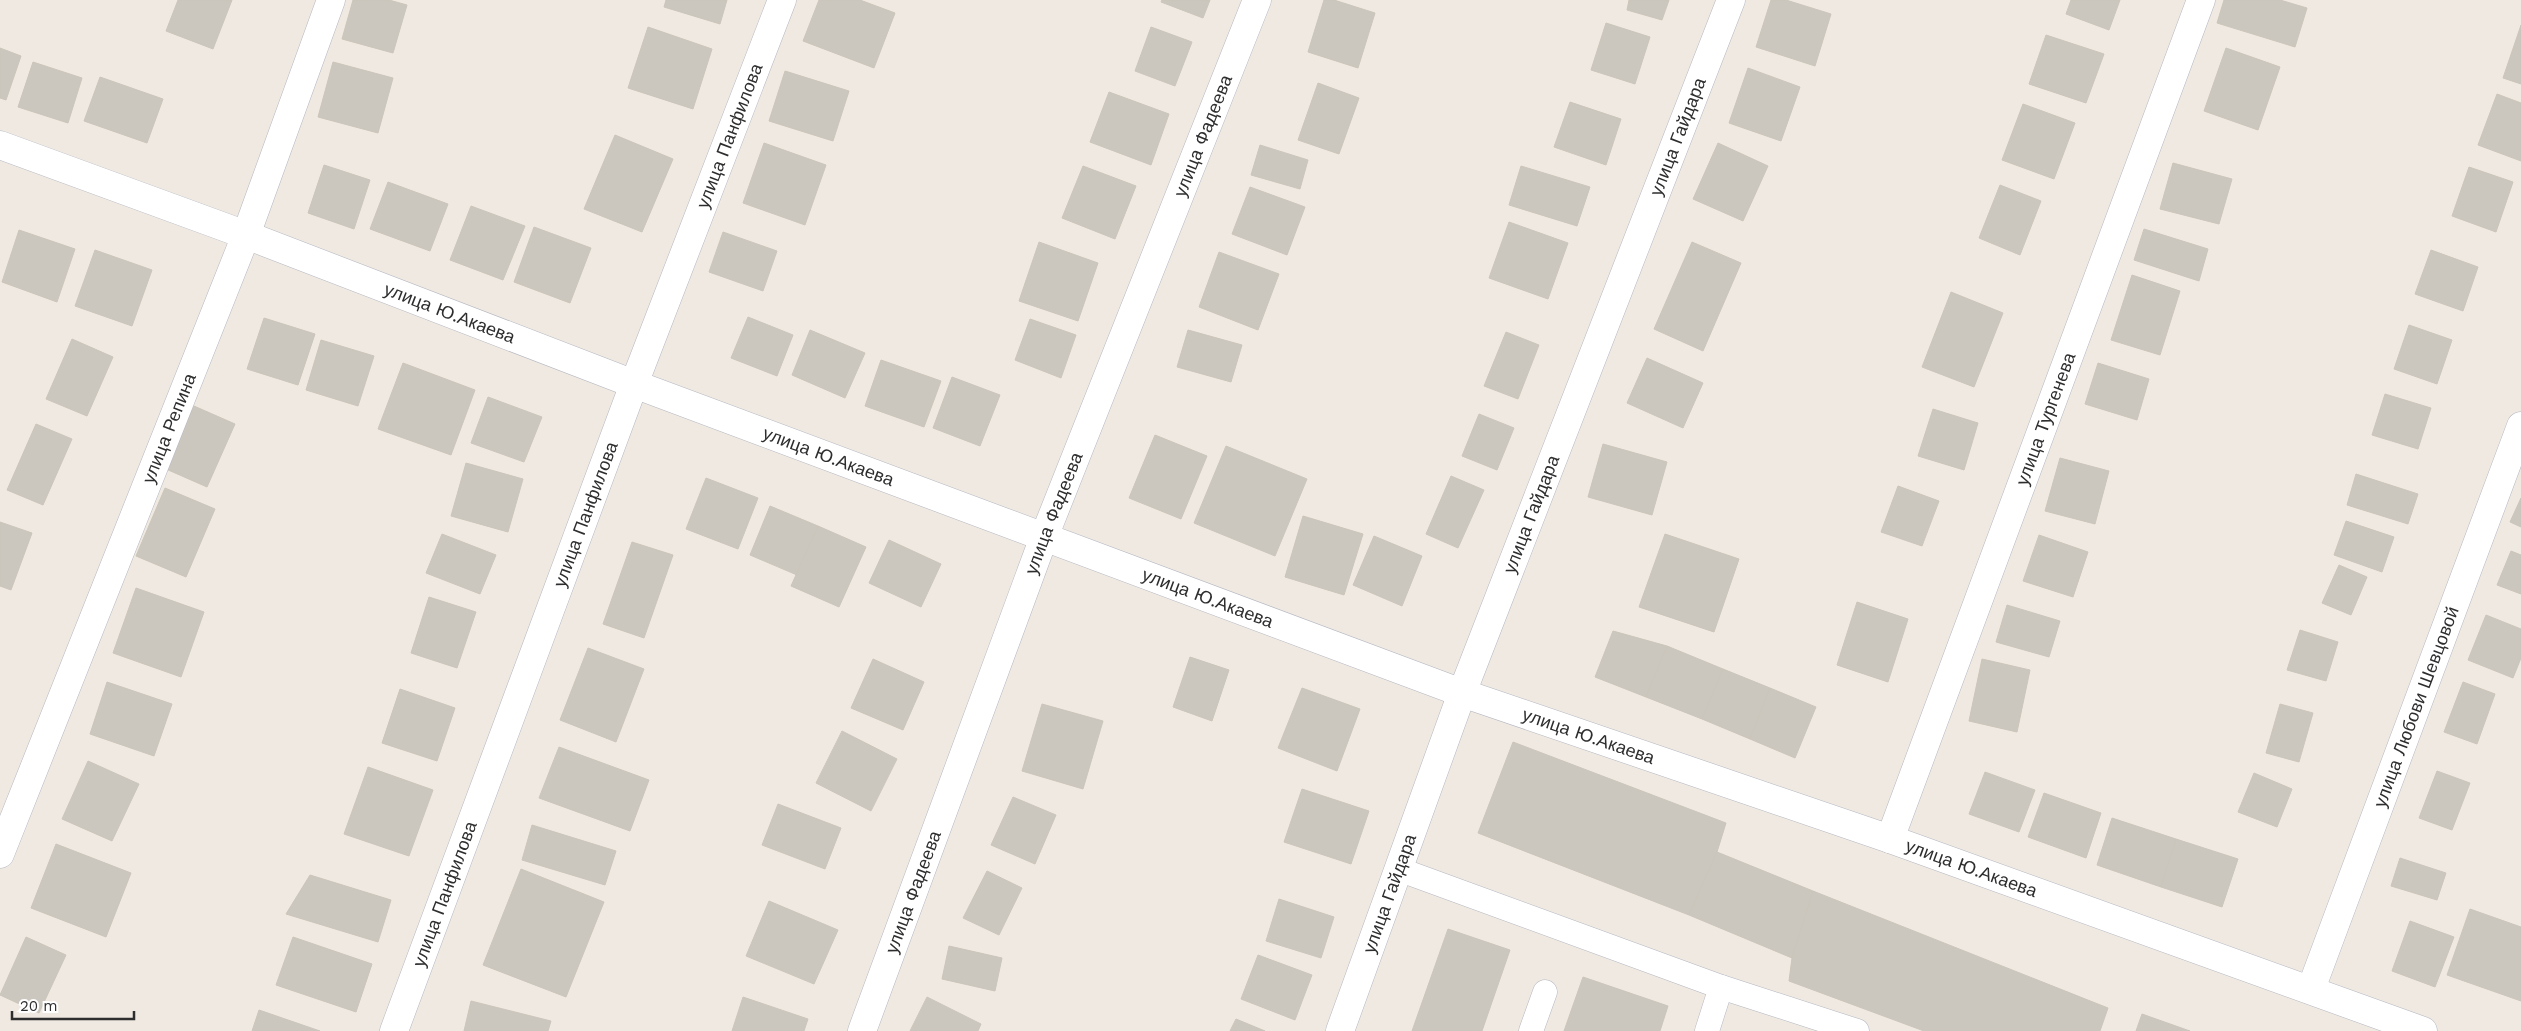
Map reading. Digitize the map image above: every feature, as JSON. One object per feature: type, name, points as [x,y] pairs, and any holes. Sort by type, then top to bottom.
[{"type":"street","name":"улица Репина","points":[[0,854],[246,235],[331,0]]},
{"type":"street","name":"улица Панфилова","points":[[394,1031],[634,384],[782,0]]},
{"type":"street","name":"улица Фадеева","points":[[862,1031],[1044,537],[1256,0]]},
{"type":"street","name":"улица Гайдара","points":[[1340,1031],[1462,693],[1730,0]]},
{"type":"street","name":"улица Тургенева","points":[[1890,839],[2201,0]]},
{"type":"street","name":"улица Ю.Акаева","points":[[0,145],[246,235],[634,384],[1462,693],[1890,839],[2311,989],[2423,1031]]},
{"type":"street","name":"улица Любови Шевцовой","points":[[2311,989],[2521,426]]},
{"type":"lane","points":[[1398,869],[1721,987],[1857,1031]]},
{"type":"lane","points":[[1707,1031],[1721,987]]},
{"type":"lane","points":[[1532,1031],[1545,992]]},
{"type":"building","points":[[178,0],[232,0],[213,49],[166,31]]},
{"type":"building","points":[[353,0],[389,0],[407,5],[393,53],[342,39]]},
{"type":"building","points":[[666,0],[727,0],[720,24],[664,7]]},
{"type":"building","points":[[819,0],[860,0],[895,13],[874,68],[803,41]]},
{"type":"building","points":[[1162,0],[1210,0],[1203,18],[1161,2]]},
{"type":"building","points":[[1324,0],[1334,0],[1375,13],[1358,68],[1308,52]]},
{"type":"building","points":[[1629,0],[1669,0],[1662,20],[1627,10]]},
{"type":"building","points":[[1771,0],[1786,0],[1831,14],[1815,66],[1756,47]]},
{"type":"building","points":[[2071,0],[2120,0],[2109,30],[2066,14]]},
{"type":"building","points":[[2224,0],[2280,0],[2307,8],[2295,47],[2217,23]]},
{"type":"building","points":[[1606,23],[1650,37],[1635,84],[1591,70]]},
{"type":"building","points":[[2521,25],[2521,84],[2503,78]]},
{"type":"building","points":[[648,27],[712,49],[693,109],[628,88]]},
{"type":"building","points":[[1151,27],[1192,42],[1175,86],[1135,71]]},
{"type":"building","points":[[2046,35],[2104,54],[2086,103],[2029,84]]},
{"type":"building","points":[[0,48],[21,56],[6,100],[0,98]]},
{"type":"building","points":[[2226,48],[2280,67],[2258,130],[2204,111]]},
{"type":"building","points":[[33,62],[82,78],[68,123],[18,107]]},
{"type":"building","points":[[333,62],[393,78],[378,133],[318,117]]},
{"type":"building","points":[[1748,68],[1800,87],[1781,141],[1729,123]]},
{"type":"building","points":[[785,71],[849,91],[833,141],[769,121]]},
{"type":"building","points":[[100,77],[163,99],[147,143],[84,121]]},
{"type":"building","points":[[1318,83],[1359,98],[1339,154],[1298,140]]},
{"type":"building","points":[[1109,92],[1169,114],[1151,165],[1090,142]]},
{"type":"building","points":[[2497,94],[2521,103],[2521,161],[2478,145]]},
{"type":"building","points":[[1570,102],[1621,119],[1606,165],[1554,147]]},
{"type":"building","points":[[2023,104],[2075,123],[2054,179],[2002,160]]},
{"type":"building","points":[[615,135],[673,159],[642,232],[584,209]]},
{"type":"building","points":[[764,143],[826,165],[805,225],[743,203]]},
{"type":"building","points":[[1718,143],[1768,166],[1743,221],[1693,199]]},
{"type":"building","points":[[1260,145],[1308,160],[1300,189],[1251,175]]},
{"type":"building","points":[[2173,163],[2232,179],[2219,224],[2160,209]]},
{"type":"building","points":[[324,165],[370,180],[354,229],[308,213]]},
{"type":"building","points":[[1083,166],[1136,186],[1115,239],[1062,218]]},
{"type":"building","points":[[1521,166],[1590,187],[1577,226],[1509,205]]},
{"type":"building","points":[[2469,167],[2513,182],[2496,232],[2452,216]]},
{"type":"building","points":[[388,182],[448,204],[430,251],[370,229]]},
{"type":"building","points":[[2000,185],[2041,201],[2020,255],[1979,238]]},
{"type":"building","points":[[1250,187],[1305,207],[1287,255],[1232,234]]},
{"type":"building","points":[[471,206],[525,226],[503,280],[450,260]]},
{"type":"building","points":[[1509,222],[1568,243],[1548,299],[1489,278]]},
{"type":"building","points":[[534,227],[591,248],[570,303],[514,282]]},
{"type":"building","points":[[2144,229],[2208,249],[2199,281],[2134,260]]},
{"type":"building","points":[[19,230],[75,249],[57,302],[2,282]]},
{"type":"building","points":[[723,232],[777,251],[763,291],[709,272]]},
{"type":"building","points":[[1039,242],[1098,263],[1078,321],[1019,301]]},
{"type":"building","points":[[1692,242],[1741,263],[1703,351],[1654,329]]},
{"type":"building","points":[[95,250],[152,270],[132,326],[75,306]]},
{"type":"building","points":[[2431,250],[2478,267],[2463,311],[2415,294]]},
{"type":"building","points":[[1219,252],[1279,274],[1258,330],[1199,307]]},
{"type":"building","points":[[2132,275],[2180,291],[2160,355],[2111,340]]},
{"type":"building","points":[[1951,292],[2003,313],[1974,387],[1922,367]]},
{"type":"building","points":[[748,317],[793,335],[777,376],[731,358]]},
{"type":"building","points":[[264,318],[315,334],[298,385],[247,369]]},
{"type":"building","points":[[1030,319],[1076,335],[1061,378],[1015,360]]},
{"type":"building","points":[[2409,325],[2452,340],[2437,384],[2394,369]]},
{"type":"building","points":[[810,330],[865,353],[845,398],[792,375]]},
{"type":"building","points":[[1188,330],[1242,345],[1231,382],[1177,367]]},
{"type":"building","points":[[1506,332],[1539,345],[1518,399],[1484,386]]},
{"type":"building","points":[[72,339],[113,357],[87,416],[46,399]]},
{"type":"building","points":[[321,340],[374,356],[358,406],[306,390]]},
{"type":"building","points":[[1647,358],[1703,383],[1683,428],[1627,403]]},
{"type":"building","points":[[881,360],[941,381],[924,427],[865,406]]},
{"type":"building","points":[[403,363],[475,390],[451,455],[378,429]]},
{"type":"building","points":[[2098,363],[2149,379],[2137,420],[2085,404]]},
{"type":"building","points":[[952,377],[1000,395],[980,446],[933,428]]},
{"type":"building","points":[[2385,394],[2431,408],[2418,449],[2372,435]]},
{"type":"building","points":[[488,397],[542,417],[524,462],[471,443]]},
{"type":"building","points":[[194,406],[235,424],[207,487],[166,469]]},
{"type":"building","points":[[1933,409],[1978,423],[1964,470],[1918,456]]},
{"type":"building","points":[[1479,414],[1514,428],[1497,470],[1462,456]]},
{"type":"building","points":[[36,424],[72,439],[43,505],[7,490]]},
{"type":"building","points":[[1155,435],[1207,456],[1181,519],[1129,498]]},
{"type":"building","points":[[1603,444],[1667,462],[1652,515],[1588,497]]},
{"type":"building","points":[[1226,446],[1307,479],[1275,556],[1194,523]]},
{"type":"building","points":[[2060,458],[2109,471],[2095,524],[2045,511]]},
{"type":"building","points":[[466,463],[523,479],[508,532],[451,516]]},
{"type":"building","points":[[2356,474],[2418,494],[2408,524],[2347,505]]},
{"type":"building","points":[[1451,476],[1484,490],[1458,548],[1426,534]]},
{"type":"building","points":[[706,478],[758,498],[738,549],[686,529]]},
{"type":"building","points":[[1898,486],[1939,501],[1922,546],[1881,532]]},
{"type":"building","points":[[165,488],[215,509],[186,577],[136,556]]},
{"type":"building","points":[[2521,498],[2521,527],[2510,522]]},
{"type":"building","points":[[770,506],[818,526],[797,575],[750,555]]},
{"type":"building","points":[[1303,516],[1363,534],[1344,595],[1285,577]]},
{"type":"building","points":[[2346,521],[2394,537],[2382,572],[2334,555]]},
{"type":"building","points":[[0,522],[32,533],[11,590],[0,586]]},
{"type":"building","points":[[818,526],[866,547],[839,607],[791,586]]},
{"type":"building","points":[[442,534],[496,555],[480,594],[426,573]]},
{"type":"building","points":[[1665,534],[1739,559],[1714,632],[1639,607]]},
{"type":"building","points":[[2039,535],[2088,552],[2073,597],[2023,581]]},
{"type":"building","points":[[1374,536],[1422,556],[1402,606],[1353,585]]},
{"type":"building","points":[[889,540],[941,564],[921,607],[869,583]]},
{"type":"building","points":[[632,542],[673,555],[644,638],[603,624]]},
{"type":"building","points":[[2511,551],[2521,555],[2521,594],[2497,585]]},
{"type":"building","points":[[2339,565],[2367,577],[2351,615],[2322,603]]},
{"type":"building","points":[[136,588],[204,612],[181,677],[113,653]]},
{"type":"building","points":[[429,597],[476,612],[457,668],[411,653]]},
{"type":"building","points":[[1857,602],[1908,619],[1888,682],[1837,665]]},
{"type":"building","points":[[2007,605],[2060,621],[2049,657],[1996,642]]},
{"type":"building","points":[[2486,615],[2521,629],[2521,658],[2513,678],[2468,660]]},
{"type":"building","points":[[2300,630],[2338,642],[2326,681],[2287,670]]},
{"type":"building","points":[[1613,631],[1667,646],[1646,697],[1595,677]]},
{"type":"building","points":[[1667,646],[1723,669],[1702,719],[1646,697]]},
{"type":"building","points":[[588,648],[644,669],[616,742],[560,720]]},
{"type":"building","points":[[1190,657],[1229,670],[1212,721],[1173,707]]},
{"type":"building","points":[[873,659],[924,682],[903,730],[851,708]]},
{"type":"building","points":[[1982,659],[2030,670],[2017,732],[1969,721]]},
{"type":"building","points":[[1723,669],[1770,688],[1750,739],[1702,719]]},
{"type":"building","points":[[107,682],[172,704],[154,756],[90,734]]},
{"type":"building","points":[[2463,682],[2495,694],[2477,744],[2444,732]]},
{"type":"building","points":[[1302,688],[1360,709],[1337,771],[1278,748]]},
{"type":"building","points":[[1770,688],[1816,707],[1795,758],[1750,739]]},
{"type":"building","points":[[400,689],[455,708],[437,761],[382,743]]},
{"type":"building","points":[[1042,704],[1103,721],[1083,789],[1022,771]]},
{"type":"building","points":[[2280,704],[2313,713],[2299,762],[2266,753]]},
{"type":"building","points":[[842,731],[897,759],[871,811],[816,783]]},
{"type":"building","points":[[1513,742],[1726,823],[1717,852],[1689,915],[1478,833]]},
{"type":"building","points":[[559,747],[649,780],[630,831],[539,798]]},
{"type":"building","points":[[88,761],[139,784],[112,841],[62,819]]},
{"type":"building","points":[[368,767],[433,790],[409,856],[344,834]]},
{"type":"building","points":[[2437,771],[2470,783],[2452,830],[2419,818]]},
{"type":"building","points":[[1985,772],[2035,790],[2019,832],[1969,814]]},
{"type":"building","points":[[2254,773],[2292,789],[2277,827],[2238,812]]},
{"type":"building","points":[[1302,789],[1369,811],[1351,864],[1284,842]]},
{"type":"building","points":[[2044,793],[2101,813],[2086,858],[2028,837]]},
{"type":"building","points":[[1013,797],[1056,815],[1035,864],[991,845]]},
{"type":"building","points":[[778,804],[841,828],[825,869],[762,845]]},
{"type":"building","points":[[2112,818],[2176,839],[2161,887],[2097,865]]},
{"type":"building","points":[[532,825],[616,851],[605,885],[522,860]]},
{"type":"building","points":[[2176,839],[2238,859],[2222,907],[2161,887]]},
{"type":"building","points":[[56,844],[131,873],[106,937],[31,908]]},
{"type":"building","points":[[1717,852],[1813,891],[1792,958],[1689,915]]},
{"type":"building","points":[[2400,858],[2446,873],[2437,900],[2391,886]]},
{"type":"building","points":[[521,869],[604,902],[566,997],[483,965]]},
{"type":"building","points":[[987,871],[1022,888],[999,935],[963,918]]},
{"type":"building","points":[[310,875],[391,900],[378,942],[286,914]]},
{"type":"building","points":[[1813,891],[2108,1008],[2100,1031],[1924,1031],[1789,981],[1792,958]]},
{"type":"building","points":[[1279,899],[1334,917],[1321,958],[1266,941]]},
{"type":"building","points":[[769,901],[838,930],[814,984],[746,956]]},
{"type":"building","points":[[2470,909],[2521,927],[2521,1001],[2447,975]]},
{"type":"building","points":[[2410,921],[2454,937],[2435,987],[2392,971]]},
{"type":"building","points":[[1448,929],[1510,950],[1482,1031],[1412,1031]]},
{"type":"building","points":[[26,937],[66,955],[39,1013],[0,995]]},
{"type":"building","points":[[293,937],[372,964],[356,1012],[276,985]]},
{"type":"building","points":[[949,946],[1002,958],[995,991],[942,979]]},
{"type":"building","points":[[1258,955],[1312,975],[1295,1020],[1241,999]]},
{"type":"building","points":[[1583,977],[1668,1006],[1660,1031],[1564,1031]]},
{"type":"building","points":[[743,997],[808,1019],[804,1031],[732,1031]]},
{"type":"building","points":[[927,997],[981,1024],[978,1031],[910,1031]]},
{"type":"building","points":[[471,1001],[551,1021],[548,1031],[464,1031]]},
{"type":"building","points":[[259,1010],[320,1031],[252,1031]]},
{"type":"building","points":[[2142,1014],[2190,1031],[2136,1031]]},
{"type":"building","points":[[1236,1019],[1265,1031],[1230,1031]]}]
